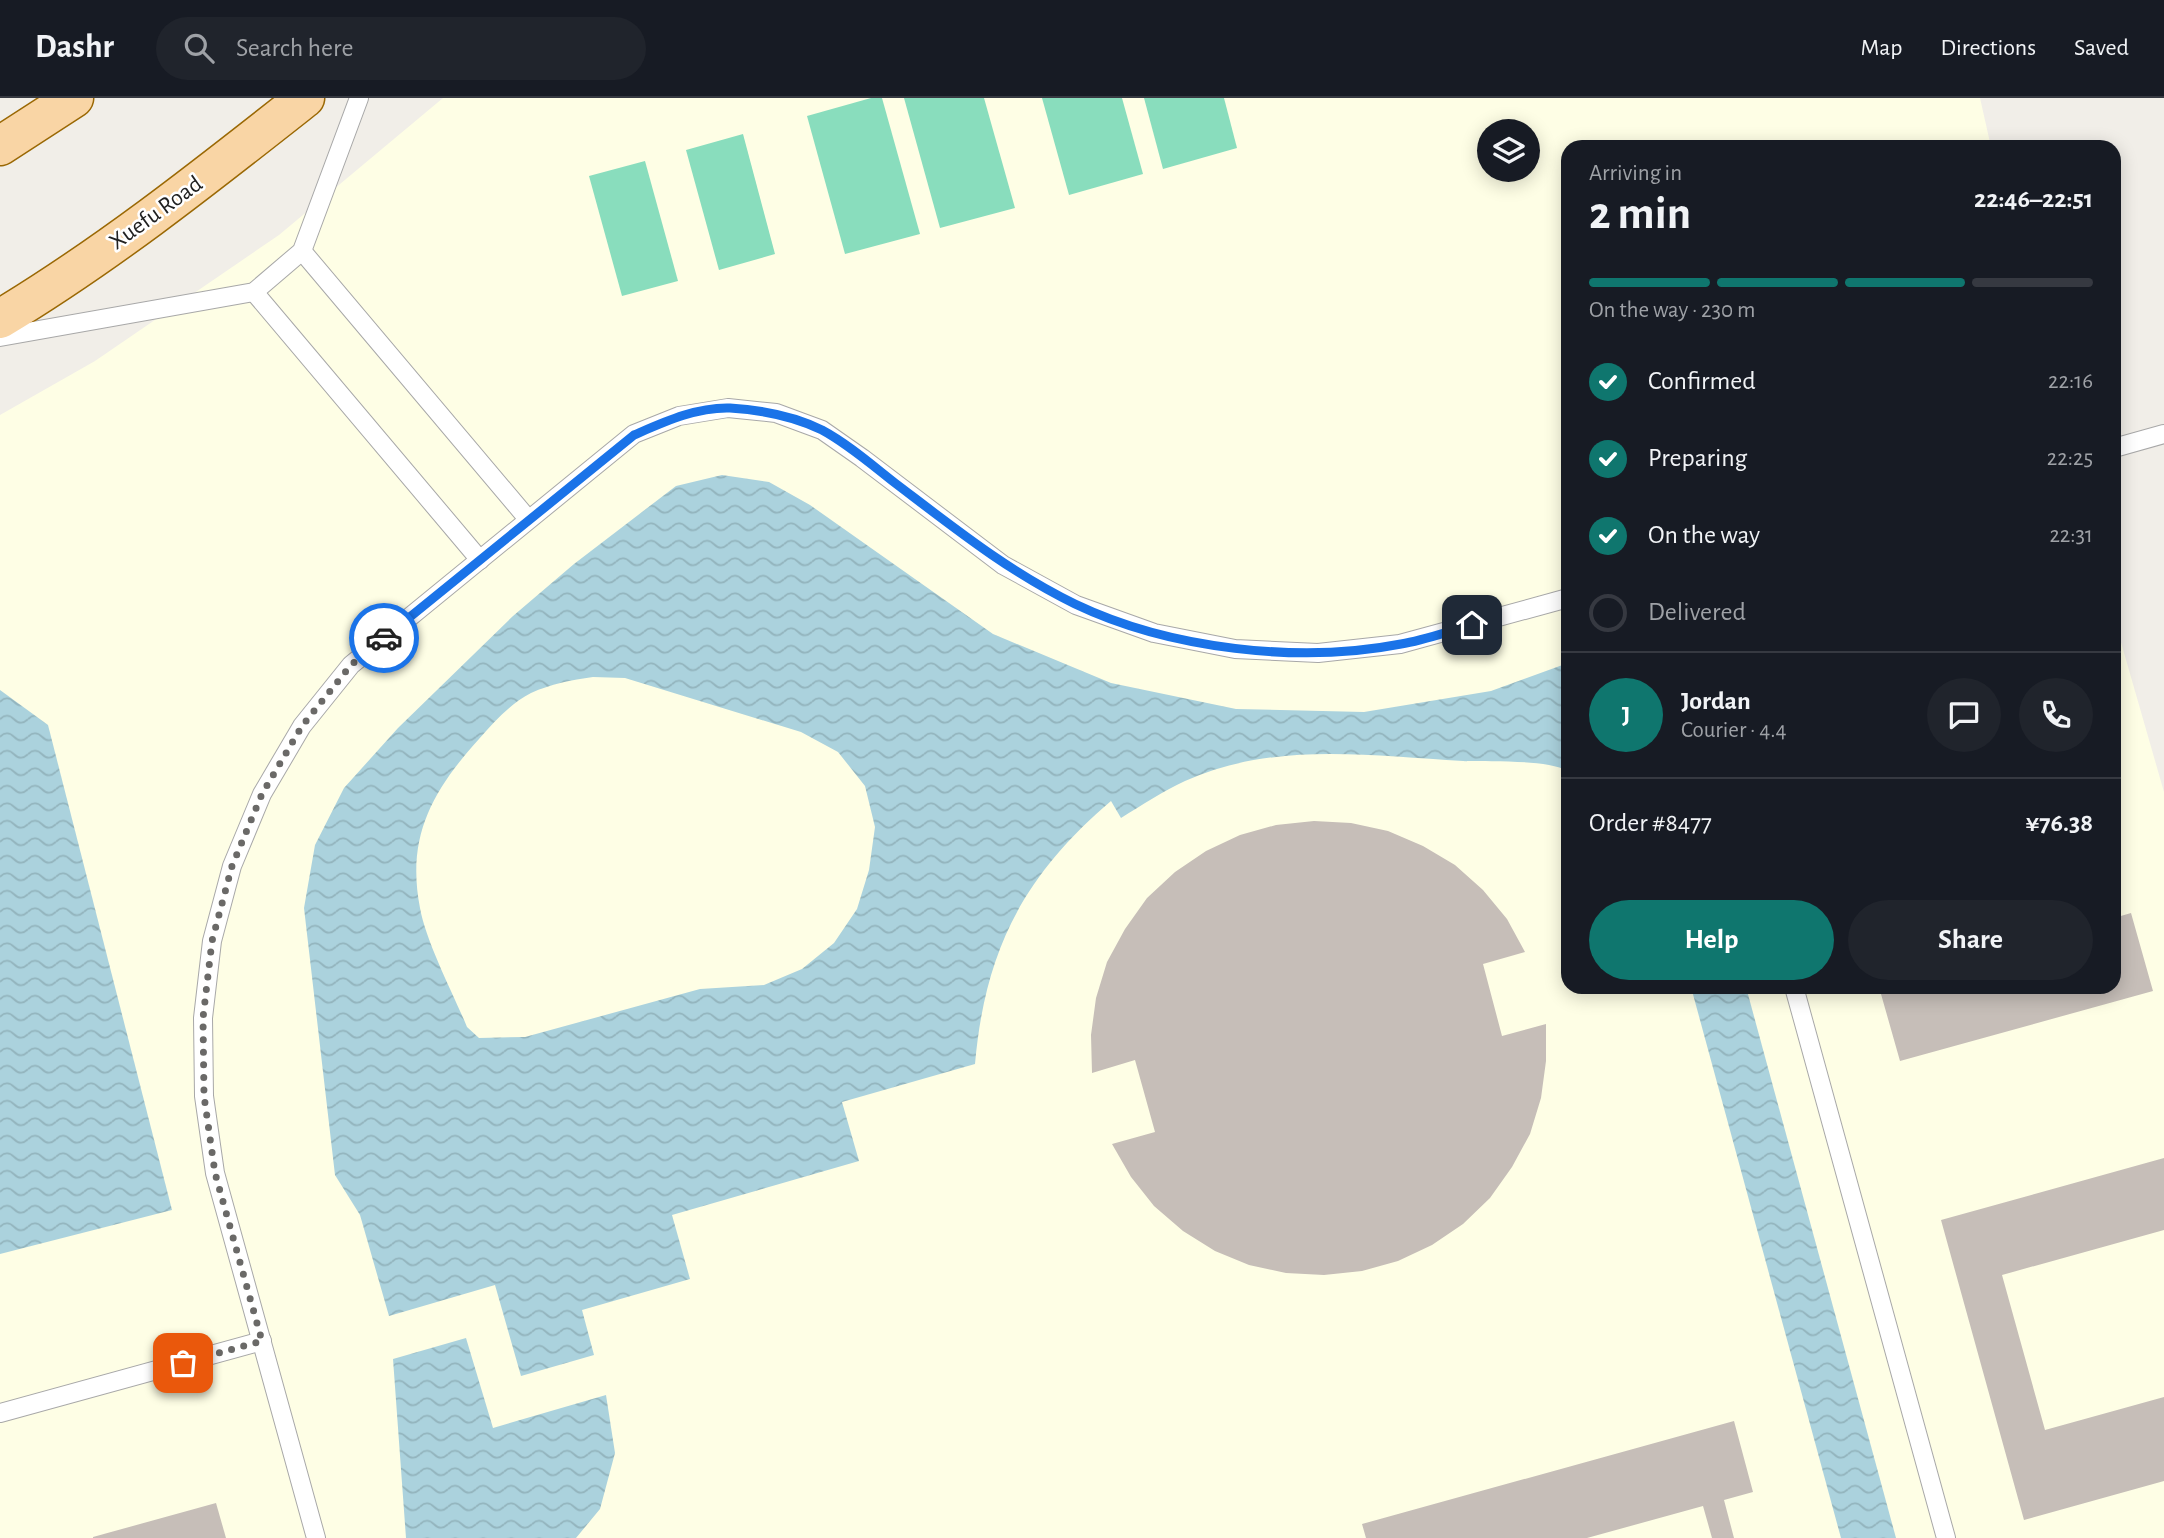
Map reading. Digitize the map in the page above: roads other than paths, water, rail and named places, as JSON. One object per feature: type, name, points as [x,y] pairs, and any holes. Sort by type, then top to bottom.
[{"type":"main road","points":[[0,146],[74,98]]},
{"type":"main road","name":"Xuefu Road","points":[[0,319],[50,289],[189,191],[305,98]]},
{"type":"lane","points":[[0,337],[254,292],[302,251],[359,98]]},
{"type":"lane","points":[[302,251],[528,519]]},
{"type":"lane","points":[[254,292],[480,560]]},
{"type":"lane","points":[[316,1538],[215,1173],[204,1096],[204,1005],[212,941],[232,866],[262,794],[302,726],[351,665],[634,435],[679,416],[727,408],[776,413],[822,430],[1003,565],[1076,605],[1154,633],[1235,649],[1318,653],[1400,645],[1561,600]]},
{"type":"lane","points":[[2121,446],[2164,435]]},
{"type":"lane","points":[[1796,994],[1946,1538]]},
{"type":"lane","points":[[0,1413],[262,1341]]},
{"type":"water","points":[[722,475],[769,482],[810,505],[993,634],[1111,683],[1236,709],[1364,712],[1491,691],[1561,666],[1561,768],[1517,762],[1322,754],[1287,756],[1219,768],[1185,781],[1121,818],[1111,801],[1054,857],[1014,918],[999,950],[988,985],[975,1064],[842,1102],[859,1161],[672,1215],[690,1279],[582,1310],[594,1355],[521,1376],[495,1285],[389,1316],[360,1215],[335,1175],[304,908],[315,845],[344,788],[398,728],[513,616],[574,564],[676,486]],"holes":[[[593,677],[625,678],[801,732],[838,752],[865,786],[875,827],[869,870],[857,909],[834,943],[802,969],[764,985],[700,989],[525,1037],[479,1038],[467,1027],[423,921],[417,882],[420,836],[436,796],[448,777],[497,719],[516,702],[531,693],[569,681]]]},
{"type":"water","points":[[0,690],[48,725],[172,1210],[0,1254]]},
{"type":"water","points":[[1693,994],[1748,994],[1896,1538],[1841,1538]]},
{"type":"water","points":[[466,1338],[493,1428],[606,1395],[615,1453],[600,1509],[576,1538],[406,1538],[393,1359]]}]
